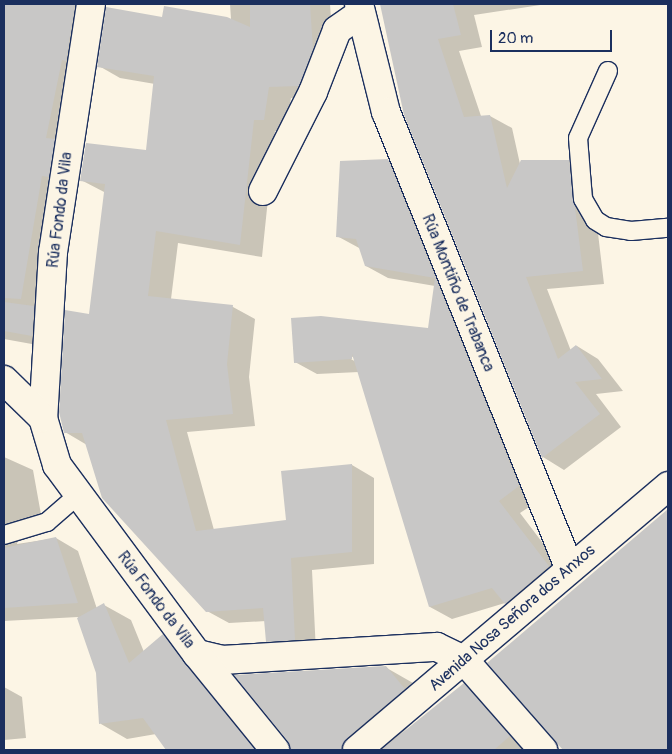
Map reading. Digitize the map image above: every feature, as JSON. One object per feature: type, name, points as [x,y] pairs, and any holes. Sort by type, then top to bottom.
[{"type":"street","name":"Rúa Fondo da Vila","points":[[91,4],[53,252],[43,418],[57,465],[77,496],[197,654],[275,750]]},
{"type":"street","name":"Rúa Montiño de Trabanca","points":[[263,191],[313,92],[337,30],[359,9],[389,120],[569,568]]},
{"type":"street","name":"Rúa Fondo da Vila","points":[[4,380],[43,418]]},
{"type":"street","name":"Avenida Nosa Señora dos Anxos","points":[[357,750],[569,568],[668,486]]},
{"type":"street","name":"Rúa Fondo da Vila","points":[[197,654],[222,660],[411,646],[437,647],[464,660]]},
{"type":"street","points":[[464,660],[538,748]]},
{"type":"lane","points":[[608,71],[578,138],[583,199],[594,220],[606,227],[668,228]]},
{"type":"lane","points":[[4,534],[47,522],[77,496]]},
{"type":"building","points":[[4,4],[75,4],[66,61],[62,60],[46,138],[55,139],[49,177],[42,176],[21,299],[4,298]]},
{"type":"building","points":[[250,4],[310,4],[313,49],[299,86],[269,87],[264,120],[254,120],[240,245],[156,231],[148,296],[233,305],[227,364],[233,414],[166,420],[196,531],[286,520],[281,471],[352,464],[352,552],[291,558],[295,640],[266,642],[263,608],[206,612],[102,498],[82,433],[64,433],[59,412],[65,310],[89,314],[105,184],[80,181],[86,143],[146,150],[154,76],[97,67],[106,7],[162,17],[164,6],[227,17],[250,27]]},
{"type":"building","points":[[380,4],[453,4],[461,35],[438,39],[464,117],[490,115],[507,188],[521,160],[569,160],[583,271],[526,277],[558,359],[576,345],[602,379],[575,382],[600,414],[542,458],[404,115]]},
{"type":"building","points":[[388,159],[519,486],[499,501],[549,566],[505,604],[492,588],[429,607],[352,354],[352,359],[294,363],[291,318],[321,316],[428,328],[435,278],[365,266],[356,239],[336,237],[340,161]]},
{"type":"building","points":[[4,302],[34,306],[32,336],[4,331]]},
{"type":"building","points":[[668,509],[668,750],[563,750],[487,663]]},
{"type":"building","points":[[56,537],[78,603],[4,608],[4,548]]},
{"type":"building","points":[[104,603],[129,663],[163,634],[255,750],[166,750],[143,718],[99,724],[96,673],[77,618]]},
{"type":"building","points":[[386,666],[405,689],[347,738],[342,750],[290,750],[287,740],[234,675]]},
{"type":"building","points":[[464,683],[510,736],[494,750],[381,750]]}]
